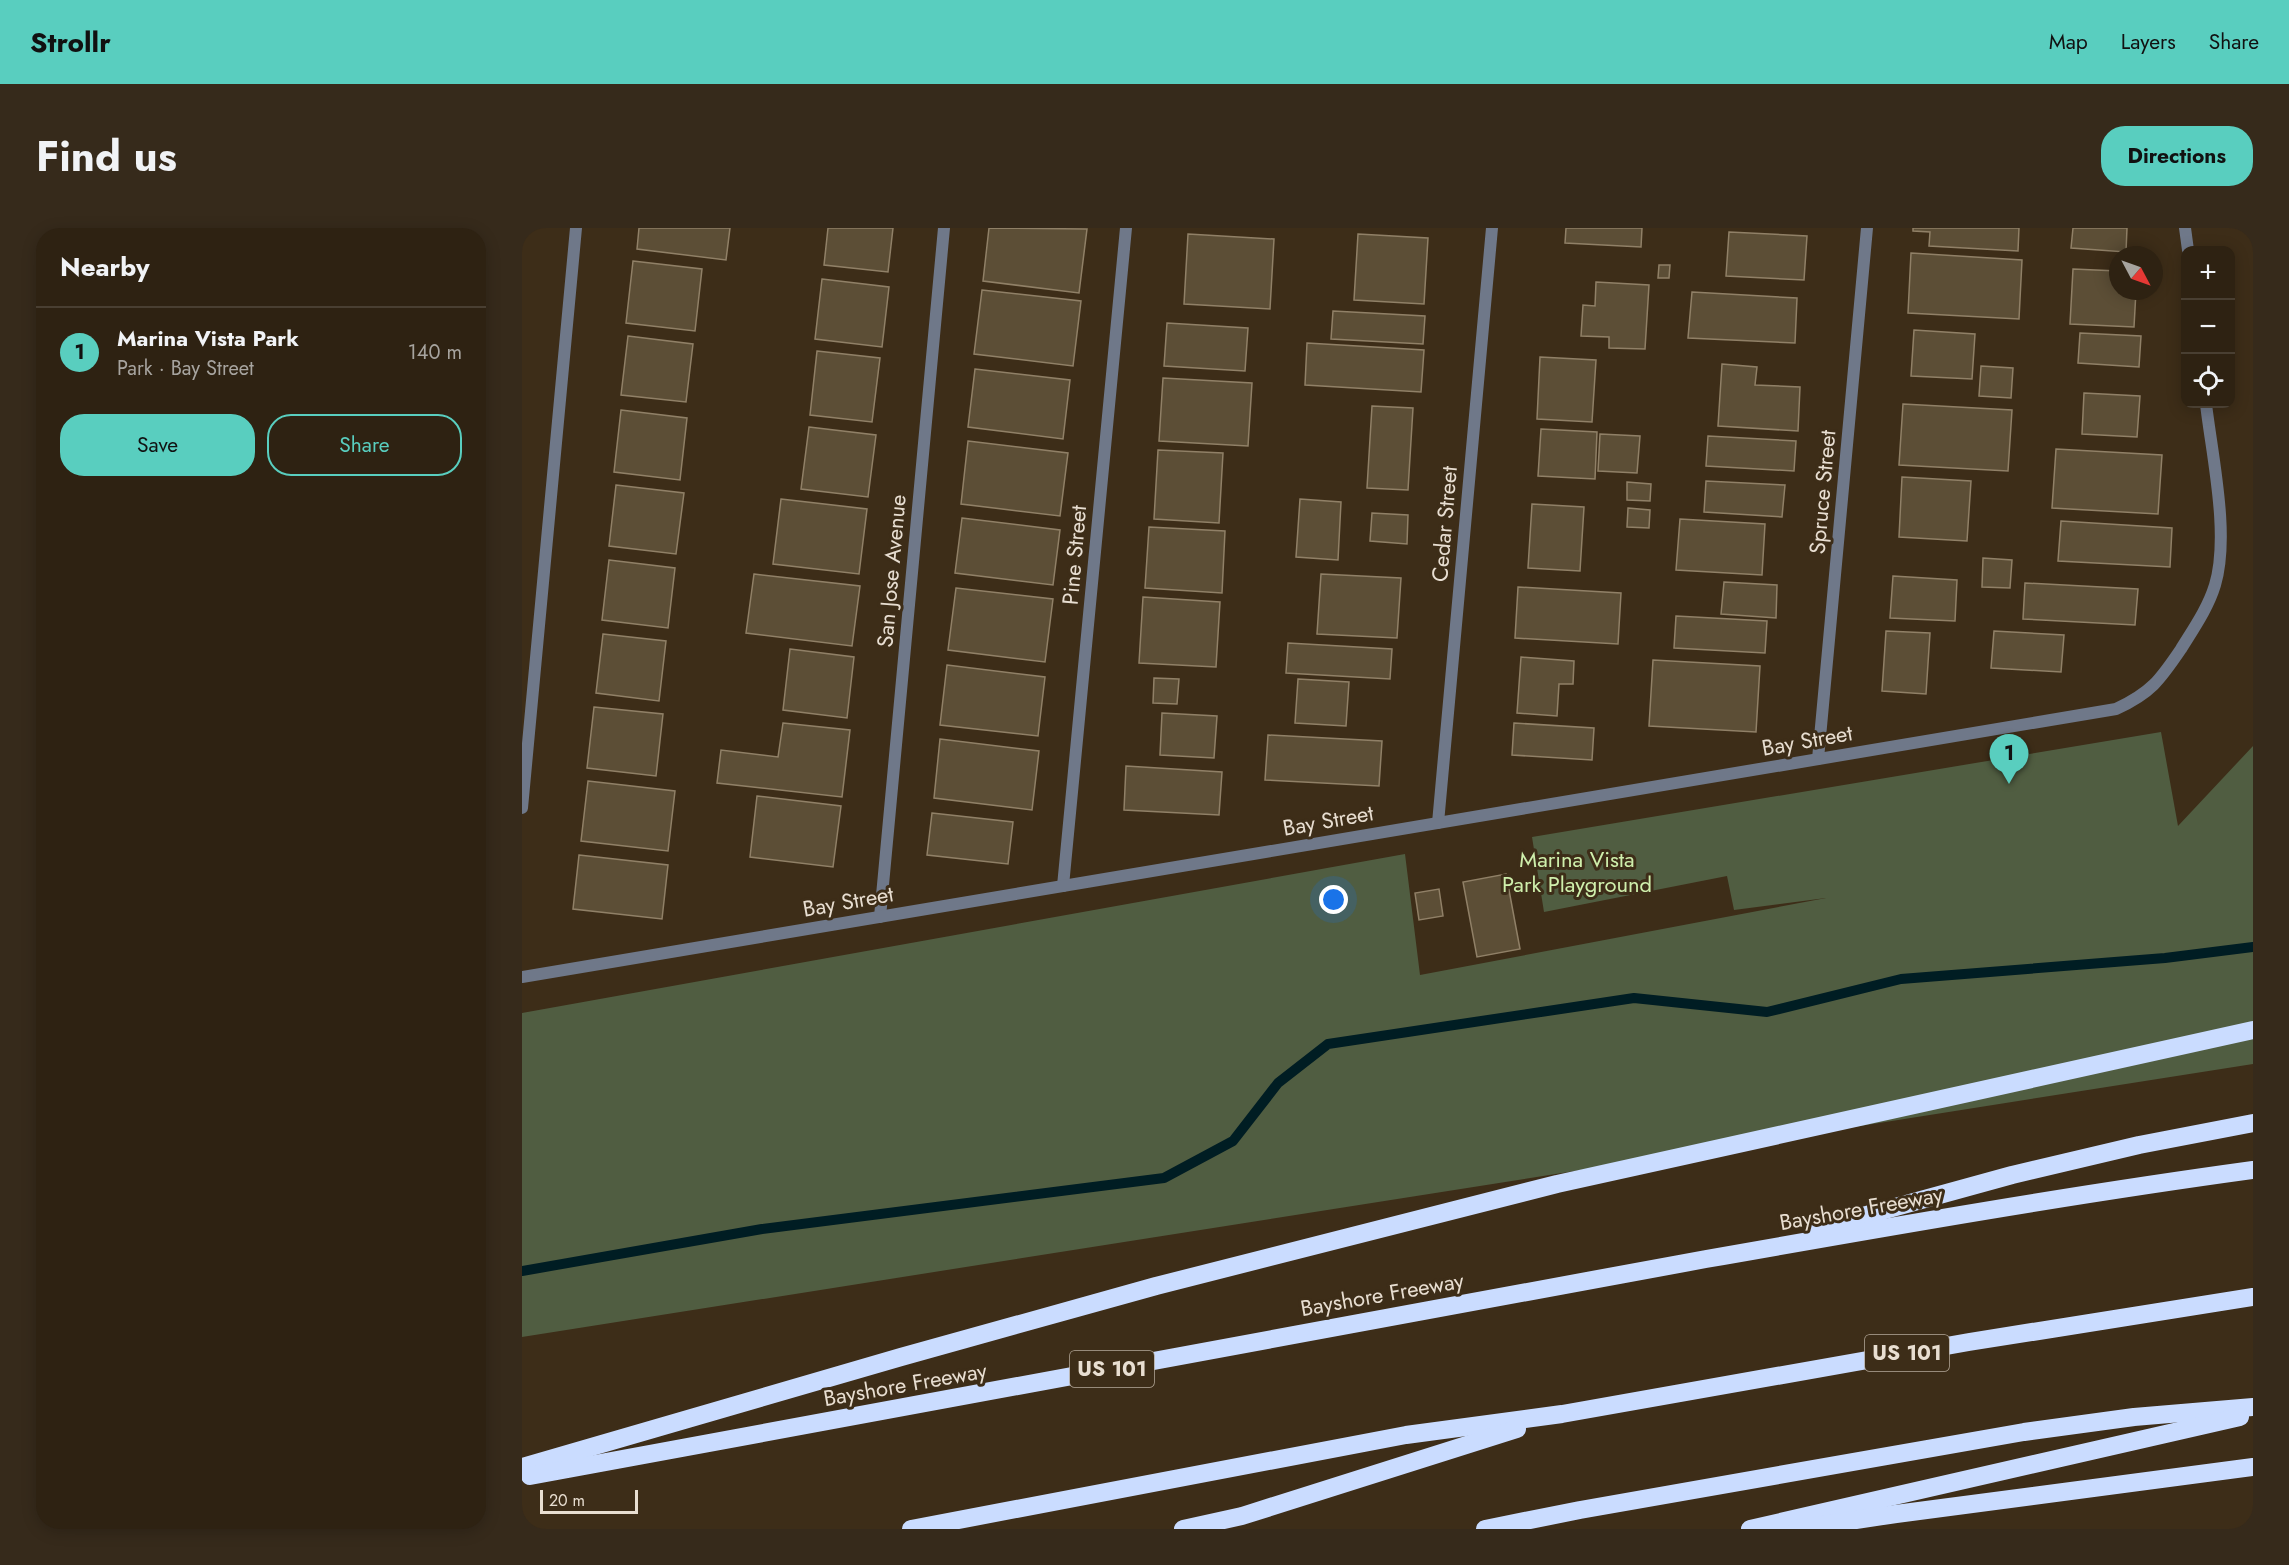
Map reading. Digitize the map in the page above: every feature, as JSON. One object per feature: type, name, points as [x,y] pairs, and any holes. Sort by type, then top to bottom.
[{"type":"highway","points":[[522,1467],[901,1357],[1145,1290],[1545,1187],[2253,1030]]},
{"type":"highway","points":[[1702,1260],[2012,1176],[2139,1145],[2253,1123]]},
{"type":"highway","name":"Bayshore Freeway","points":[[522,1477],[859,1417],[1702,1260],[1993,1209],[2253,1170]]},
{"type":"highway","name":"US 101","points":[[911,1529],[1406,1435],[1562,1414],[2110,1318],[2253,1298]]},
{"type":"highway","points":[[1485,1529],[2024,1432],[2134,1417],[2253,1407]]},
{"type":"highway","points":[[1183,1529],[1242,1516],[1562,1414]]},
{"type":"highway","points":[[1750,1529],[2253,1414]]},
{"type":"highway","points":[[1797,1529],[2253,1467]]},
{"type":"street","points":[[522,808],[576,228]]},
{"type":"street","name":"San Jose Avenue","points":[[880,917],[944,228]]},
{"type":"street","name":"Pine Street","points":[[1063,886],[1126,228]]},
{"type":"street","name":"Cedar Street","points":[[1438,823],[1492,228]]},
{"type":"street","name":"Spruce Street","points":[[1818,759],[1867,228]]},
{"type":"street","points":[[2185,228],[2187,246]]},
{"type":"street","name":"Bay Street","points":[[522,977],[2116,709],[2139,699],[2160,680],[2205,613],[2216,584],[2221,554],[2220,522],[2206,408]]},
{"type":"green space","name":"Marina Vista Park Playground","points":[[2161,732],[2178,826],[2253,746],[2253,1064],[522,1337],[522,1013],[1405,854],[1420,975],[1826,898],[1734,910],[1727,876],[1544,912],[1532,837]]},
{"type":"building","points":[[639,228],[730,228],[726,260],[637,249]]},
{"type":"building","points":[[828,228],[893,228],[888,272],[824,265]]},
{"type":"building","points":[[989,228],[1087,229],[1079,293],[983,281]]},
{"type":"building","points":[[1566,228],[1642,228],[1641,247],[1565,243]]},
{"type":"building","points":[[1913,228],[2019,228],[2018,251],[1929,246],[1930,232],[1913,231]]},
{"type":"building","points":[[2073,228],[2127,228],[2126,246],[2109,246],[2109,251],[2071,248]]},
{"type":"building","points":[[1729,232],[1807,236],[1804,280],[1726,276]]},
{"type":"building","points":[[1188,234],[1274,239],[1270,309],[1184,304]]},
{"type":"building","points":[[1358,234],[1428,238],[1424,304],[1354,300]]},
{"type":"building","points":[[1911,253],[2022,260],[2019,319],[1908,313]]},
{"type":"building","points":[[633,261],[702,269],[695,331],[626,323]]},
{"type":"building","points":[[1659,265],[1670,265],[1669,278],[1658,278]]},
{"type":"building","points":[[2073,269],[2109,271],[2109,300],[2136,300],[2134,327],[2070,324]]},
{"type":"building","points":[[822,279],[889,287],[882,347],[815,339]]},
{"type":"building","points":[[1596,282],[1649,285],[1645,349],[1609,348],[1609,337],[1581,336],[1583,305],[1595,306]]},
{"type":"building","points":[[982,290],[1081,301],[1073,366],[974,354]]},
{"type":"building","points":[[1692,292],[1797,298],[1795,343],[1688,338]]},
{"type":"building","points":[[1333,311],[1425,316],[1423,344],[1331,339]]},
{"type":"building","points":[[1167,323],[1248,328],[1245,371],[1164,366]]},
{"type":"building","points":[[1914,330],[1975,334],[1972,379],[1911,376]]},
{"type":"building","points":[[2080,333],[2141,336],[2139,367],[2078,363]]},
{"type":"building","points":[[628,336],[693,344],[686,402],[621,395]]},
{"type":"building","points":[[1307,343],[1424,350],[1421,392],[1305,385]]},
{"type":"building","points":[[817,351],[880,358],[872,422],[810,415]]},
{"type":"building","points":[[1540,357],[1596,360],[1592,422],[1537,419]]},
{"type":"building","points":[[1722,364],[1757,367],[1755,385],[1800,387],[1798,431],[1718,426]]},
{"type":"building","points":[[1981,366],[2013,368],[2011,398],[1979,396]]},
{"type":"building","points":[[975,369],[1070,380],[1063,439],[968,427]]},
{"type":"building","points":[[1163,378],[1252,383],[1248,446],[1159,441]]},
{"type":"building","points":[[2084,393],[2140,396],[2137,437],[2082,434]]},
{"type":"building","points":[[1903,404],[2012,410],[2008,471],[1899,465]]},
{"type":"building","points":[[1372,406],[1413,408],[1408,490],[1367,488]]},
{"type":"building","points":[[621,410],[687,418],[680,480],[614,472]]},
{"type":"building","points":[[809,427],[876,435],[868,497],[801,489]]},
{"type":"building","points":[[1541,429],[1597,432],[1595,479],[1538,476]]},
{"type":"building","points":[[1600,434],[1640,436],[1637,473],[1598,471]]},
{"type":"building","points":[[1708,436],[1796,441],[1794,471],[1706,466]]},
{"type":"building","points":[[968,441],[1068,453],[1060,516],[961,504]]},
{"type":"building","points":[[2056,449],[2162,455],[2158,514],[2052,508]]},
{"type":"building","points":[[1158,450],[1223,453],[1219,523],[1154,519]]},
{"type":"building","points":[[1902,477],[1971,481],[1967,541],[1899,537]]},
{"type":"building","points":[[1706,481],[1785,485],[1782,517],[1704,512]]},
{"type":"building","points":[[1627,482],[1651,484],[1650,501],[1627,500]]},
{"type":"building","points":[[616,485],[684,493],[676,554],[609,546]]},
{"type":"building","points":[[781,499],[867,509],[859,574],[773,564]]},
{"type":"building","points":[[1300,499],[1341,502],[1338,560],[1296,557]]},
{"type":"building","points":[[1532,504],[1584,507],[1580,571],[1528,568]]},
{"type":"building","points":[[1628,508],[1650,510],[1649,528],[1627,527]]},
{"type":"building","points":[[1372,513],[1408,515],[1407,544],[1370,541]]},
{"type":"building","points":[[962,518],[1060,530],[1053,585],[955,573]]},
{"type":"building","points":[[1680,519],[1765,524],[1762,575],[1676,570]]},
{"type":"building","points":[[2061,521],[2172,528],[2170,567],[2058,561]]},
{"type":"building","points":[[1149,527],[1225,531],[1222,593],[1145,588]]},
{"type":"building","points":[[1983,558],[2012,560],[2010,588],[1982,587]]},
{"type":"building","points":[[609,560],[675,568],[668,628],[602,620]]},
{"type":"building","points":[[754,574],[860,586],[852,646],[746,633]]},
{"type":"building","points":[[1321,574],[1401,578],[1397,638],[1317,634]]},
{"type":"building","points":[[1893,576],[1957,580],[1955,621],[1890,618]]},
{"type":"building","points":[[1724,582],[1777,585],[1776,618],[1721,614]]},
{"type":"building","points":[[2025,583],[2138,589],[2135,625],[2023,619]]},
{"type":"building","points":[[1518,587],[1621,593],[1618,644],[1515,638]]},
{"type":"building","points":[[956,588],[1053,599],[1045,662],[948,650]]},
{"type":"building","points":[[1143,597],[1220,602],[1216,667],[1139,663]]},
{"type":"building","points":[[1676,616],[1767,621],[1765,653],[1674,648]]},
{"type":"building","points":[[1886,631],[1930,633],[1926,694],[1882,691]]},
{"type":"building","points":[[1994,631],[2064,635],[2061,672],[1991,668]]},
{"type":"building","points":[[603,634],[666,641],[659,701],[596,693]]},
{"type":"building","points":[[1288,643],[1392,649],[1390,679],[1286,673]]},
{"type":"building","points":[[790,649],[854,657],[847,718],[783,710]]},
{"type":"building","points":[[1521,657],[1574,661],[1573,684],[1559,684],[1557,716],[1517,713]]},
{"type":"building","points":[[1653,660],[1760,666],[1756,732],[1649,726]]},
{"type":"building","points":[[947,665],[1045,677],[1038,736],[940,725]]},
{"type":"building","points":[[1154,678],[1179,679],[1177,704],[1153,703]]},
{"type":"building","points":[[1298,679],[1349,682],[1346,726],[1295,723]]},
{"type":"building","points":[[594,707],[663,714],[656,776],[587,768]]},
{"type":"building","points":[[1162,713],[1217,716],[1214,758],[1160,755]]},
{"type":"building","points":[[783,723],[850,730],[842,797],[717,783],[721,750],[778,757]]},
{"type":"building","points":[[1514,723],[1594,728],[1592,760],[1512,755]]},
{"type":"building","points":[[1268,735],[1382,741],[1379,786],[1265,780]]},
{"type":"building","points":[[940,739],[1039,751],[1032,810],[934,798]]},
{"type":"building","points":[[1126,766],[1222,772],[1219,815],[1124,810]]},
{"type":"building","points":[[588,781],[675,791],[668,851],[581,841]]},
{"type":"building","points":[[757,796],[841,806],[833,867],[750,857]]},
{"type":"building","points":[[932,813],[1013,822],[1008,864],[927,855]]},
{"type":"building","points":[[579,855],[668,865],[662,919],[573,909]]},
{"type":"building","points":[[1506,874],[1520,949],[1477,957],[1463,882]]},
{"type":"building","points":[[1439,889],[1443,916],[1419,920],[1415,893]]},
{"type":"waterway","points":[[522,1271],[762,1229],[1164,1178],[1233,1141],[1278,1083],[1328,1044],[1634,998],[1767,1012],[1901,979],[2165,958],[2253,947]]},
{"type":"place","name":"Marina Vista Park","points":[[2009,784]]}]
